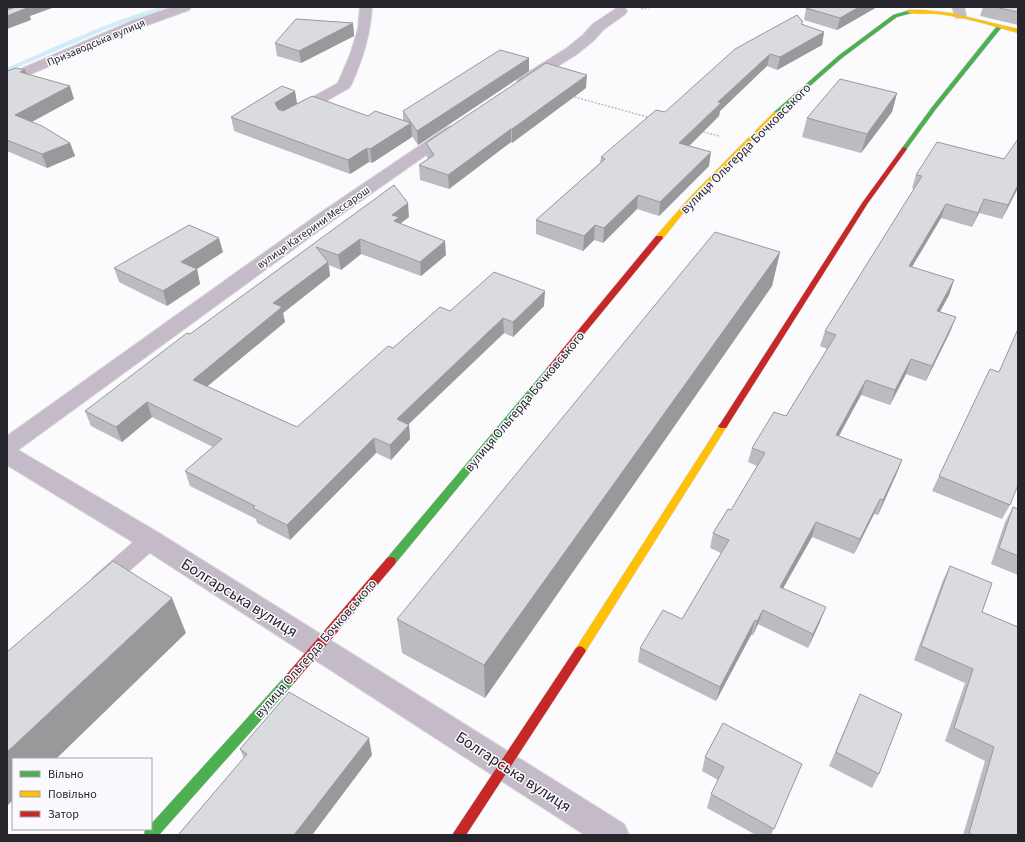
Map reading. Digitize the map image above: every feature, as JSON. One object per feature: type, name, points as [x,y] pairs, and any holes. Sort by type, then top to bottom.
[{"type":"street","name":"Призаводська вулиця","points":[[7,80],[137,24],[186,7]]},
{"type":"street","points":[[286,118],[344,85],[357,55],[364,29],[366,7]]},
{"type":"street","points":[[510,91],[572,51],[588,38],[598,27],[621,11]]},
{"type":"street","name":"вулиця Ольгерда Бочковського","points":[[150,835],[319,647],[693,197],[780,109],[840,57],[895,16],[911,12],[959,11],[999,27],[1018,32]]},
{"type":"street","points":[[458,835],[506,766],[865,204],[934,108],[999,27]]},
{"type":"street","name":"вулиця Катерини Мессарош","points":[[7,447],[326,217],[464,123]]},
{"type":"street","name":"Болгарська вулиця","points":[[7,454],[150,540],[613,835]]},
{"type":"lane","points":[[85,597],[150,540]]},
{"type":"path","points":[[566,95],[658,120]]},
{"type":"path","points":[[695,130],[746,143]]},
{"type":"building","points":[[16,7],[27,8],[7,16],[7,10]]},
{"type":"building","points":[[859,7],[840,18],[806,8]]},
{"type":"building","points":[[995,7],[1018,7],[1018,12]]},
{"type":"building","points":[[797,15],[803,22],[801,24],[824,32],[780,57],[770,54],[718,102],[721,103],[679,143],[711,152],[660,202],[638,195],[604,228],[595,225],[584,236],[536,220],[605,159],[601,157],[656,110],[665,112],[735,49]]},
{"type":"building","points":[[296,19],[353,23],[299,51],[275,43]]},
{"type":"building","points":[[500,50],[529,58],[417,131],[403,111]]},
{"type":"building","points":[[546,63],[587,75],[448,175],[419,165],[434,155],[426,143]]},
{"type":"building","points":[[16,68],[25,70],[20,72],[70,86],[15,115],[42,126],[70,143],[42,154],[7,140],[7,71]]},
{"type":"building","points":[[840,79],[897,93],[867,134],[807,118]]},
{"type":"building","points":[[282,86],[295,91],[275,103],[278,109],[283,111],[312,96],[368,116],[375,111],[411,123],[370,149],[367,148],[348,160],[231,117]]},
{"type":"building","points":[[1018,139],[1018,185],[1008,205],[984,199],[978,213],[946,204],[909,266],[954,280],[937,311],[956,317],[932,366],[911,359],[895,390],[866,380],[836,435],[902,460],[883,500],[880,499],[860,539],[816,522],[780,587],[826,607],[813,634],[763,610],[757,621],[755,620],[720,687],[640,648],[663,610],[682,619],[729,540],[713,533],[728,509],[731,510],[765,453],[752,448],[774,412],[786,416],[836,335],[825,331],[922,176],[916,175],[937,142],[1004,159]]},
{"type":"building","points":[[394,185],[408,203],[392,215],[399,217],[394,221],[445,241],[420,262],[360,239],[338,255],[316,247],[328,262],[273,303],[282,307],[193,380],[297,427],[388,346],[393,348],[440,307],[450,311],[494,272],[545,291],[513,322],[503,318],[397,419],[409,425],[390,445],[374,438],[287,525],[253,508],[255,506],[185,471],[222,439],[147,402],[116,427],[85,411],[187,333],[190,334]]},
{"type":"building","points":[[189,225],[219,238],[181,262],[197,269],[163,291],[114,268]]},
{"type":"building","points":[[715,232],[780,252],[484,665],[397,619]]},
{"type":"building","points":[[1018,329],[1018,485],[1010,505],[939,476],[990,369],[999,372]]},
{"type":"building","points":[[1013,507],[1018,509],[1018,556],[999,548]]},
{"type":"building","points":[[113,561],[172,598],[7,752],[7,652]]},
{"type":"building","points":[[950,566],[992,583],[982,612],[1018,627],[1018,835],[973,835],[969,833],[994,747],[954,728],[973,669],[921,646]]},
{"type":"building","points":[[289,692],[369,738],[294,835],[178,835],[247,754],[240,749]]},
{"type":"building","points":[[860,694],[902,714],[879,774],[836,752]]},
{"type":"building","points":[[723,723],[802,764],[774,829],[711,794],[724,767],[705,757]]},
{"type":"waterway","points":[[7,70],[105,27],[166,7]]},
{"type":"traffic: fast","points":[[776,113],[840,57],[895,16],[910,12]]},
{"type":"traffic: fast","points":[[904,149],[934,108],[999,27]]},
{"type":"traffic: fast","points":[[391,561],[550,370]]},
{"type":"traffic: fast","points":[[150,835],[291,678]]},
{"type":"traffic: slow","points":[[910,12],[924,11],[951,14],[1018,31]]},
{"type":"traffic: slow","points":[[659,238],[693,197],[776,113]]},
{"type":"traffic: slow","points":[[580,651],[723,426]]},
{"type":"traffic: jam","points":[[723,426],[865,203],[904,149]]},
{"type":"traffic: jam","points":[[550,370],[659,238]]},
{"type":"traffic: jam","points":[[291,678],[391,561]]},
{"type":"traffic: jam","points":[[458,835],[580,651]]}]
